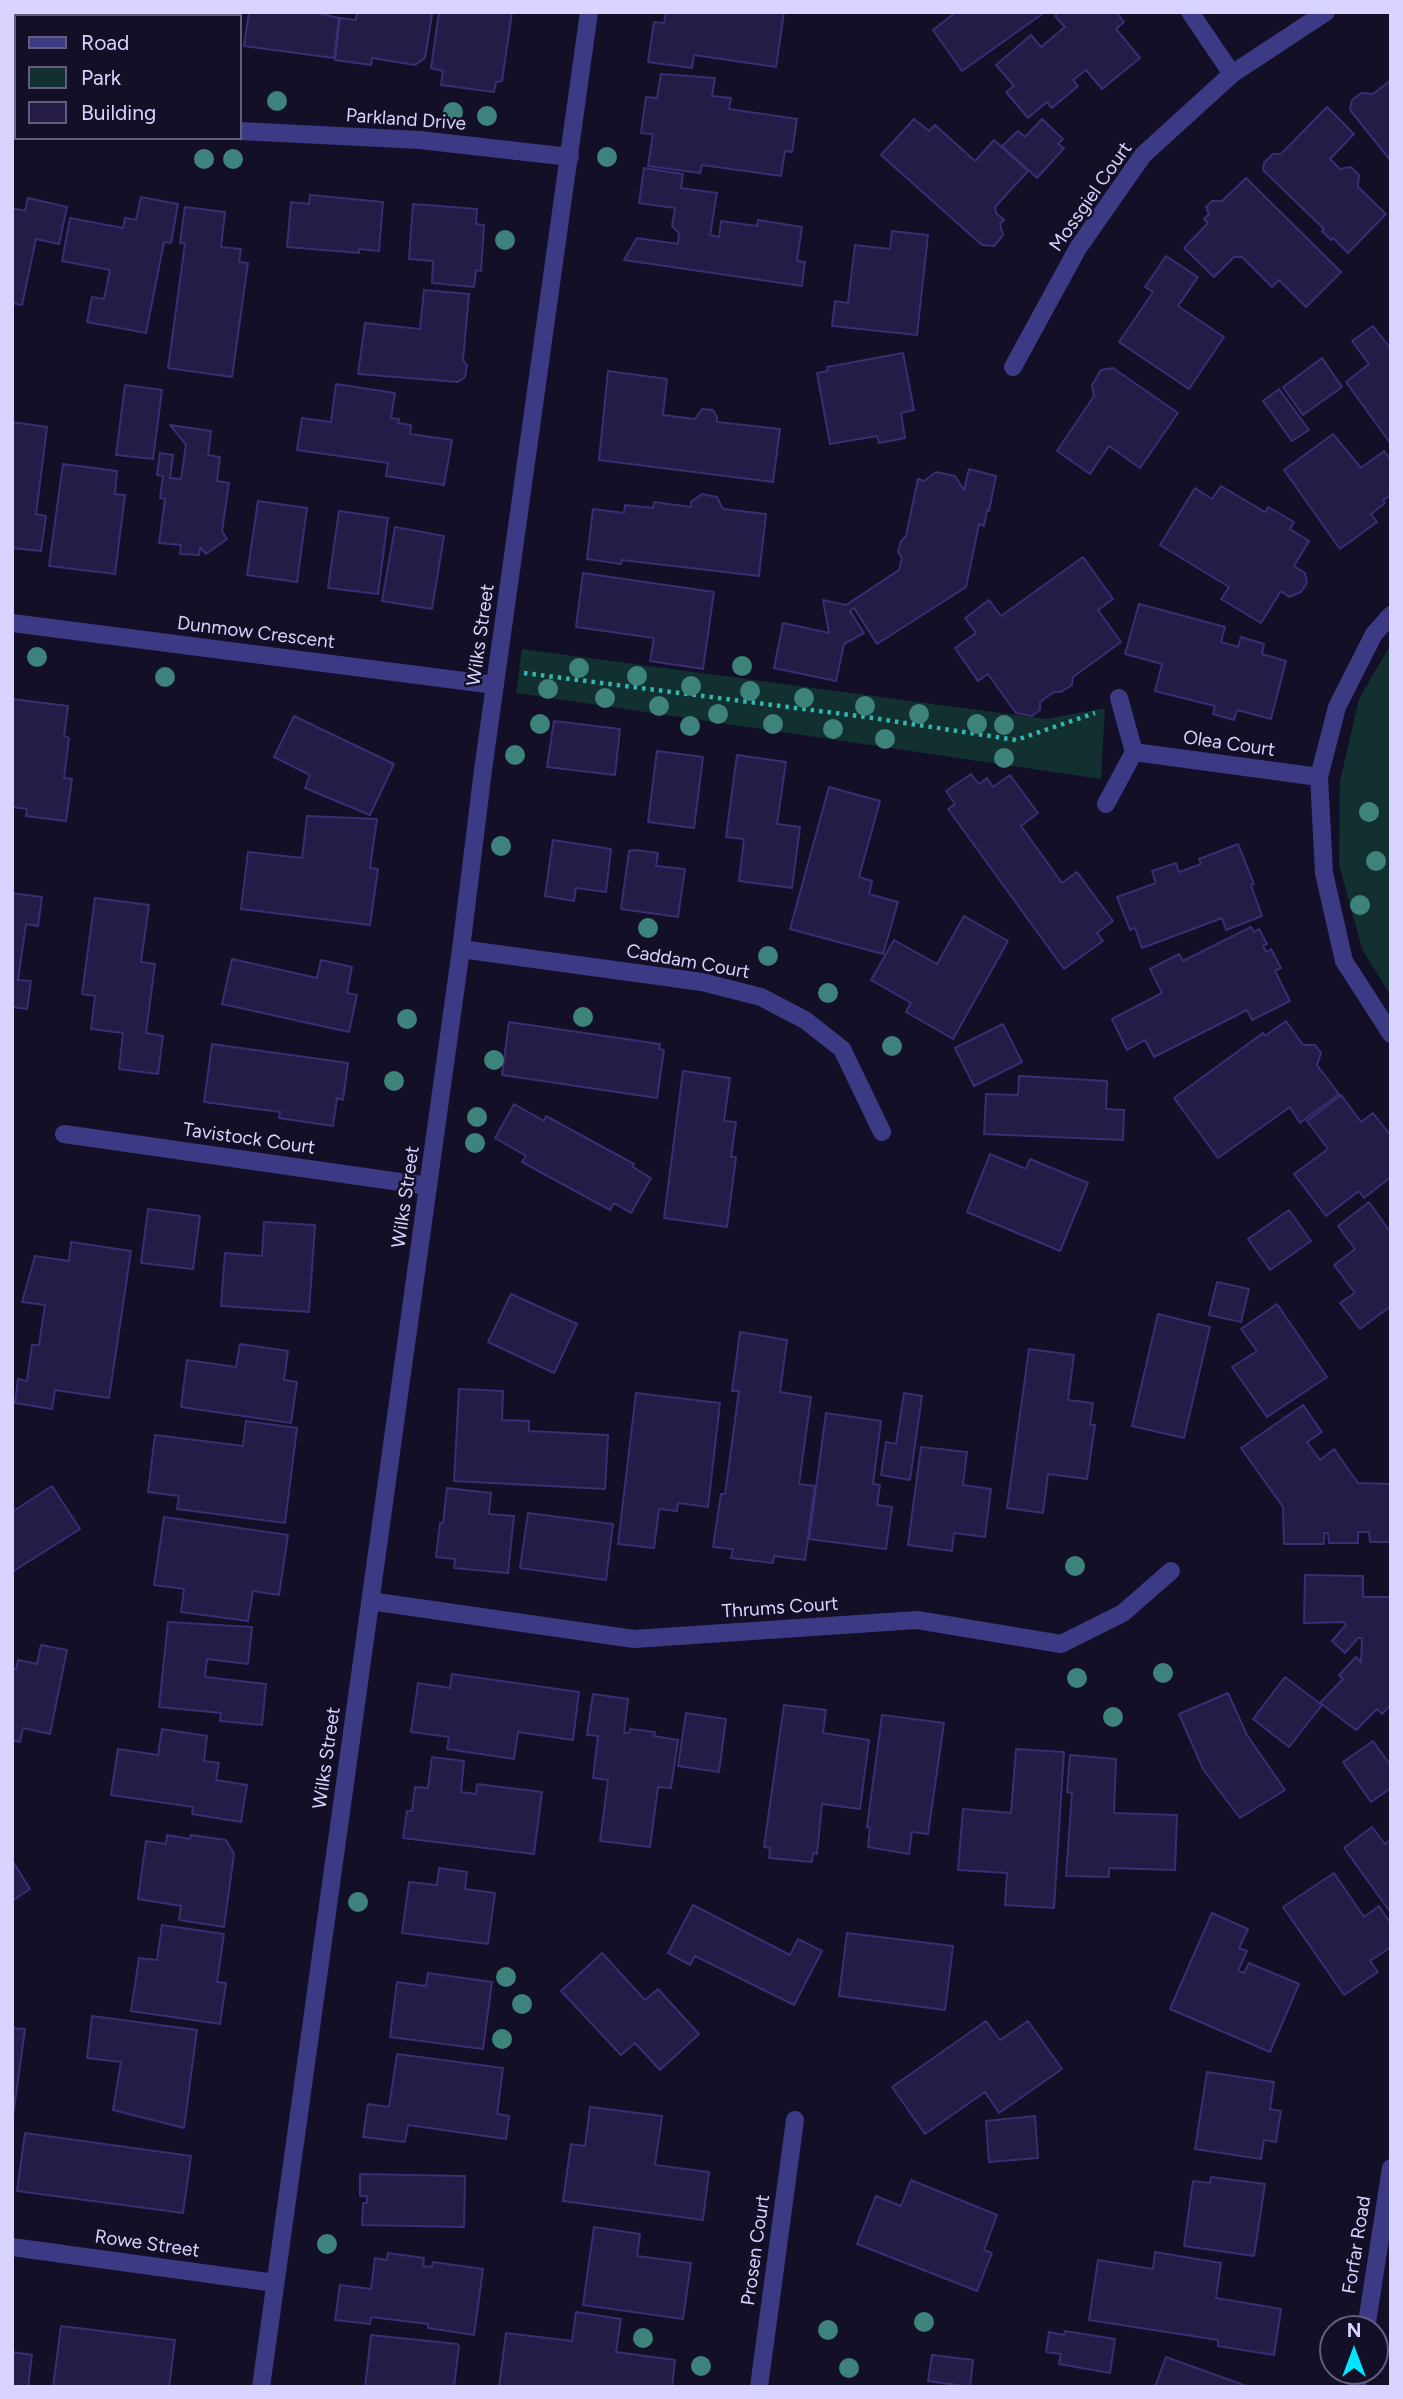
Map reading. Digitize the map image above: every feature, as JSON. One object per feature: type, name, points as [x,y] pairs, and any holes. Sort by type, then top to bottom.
[{"type":"street","name":"Wilks Street","points":[[261,2387],[589,12]]},
{"type":"street","points":[[1190,12],[1232,74]]},
{"type":"street","name":"Mossgiel Court","points":[[1013,367],[1078,248],[1143,155],[1232,74],[1326,12]]},
{"type":"street","name":"Parkland Drive","points":[[242,131],[420,139],[570,157]]},
{"type":"street","points":[[1391,615],[1374,634],[1337,707],[1319,777],[1324,873],[1344,961],[1391,1034]]},
{"type":"street","name":"Dunmow Crescent","points":[[12,623],[495,685]]},
{"type":"street","points":[[1106,804],[1134,752],[1119,698]]},
{"type":"street","name":"Olea Court","points":[[1134,752],[1319,777]]},
{"type":"street","name":"Caddam Court","points":[[461,949],[702,982],[761,997],[805,1020],[842,1049],[882,1132]]},
{"type":"street","name":"Tavistock Court","points":[[64,1134],[428,1186]]},
{"type":"street","name":"Thrums Court","points":[[370,1601],[634,1639],[917,1620],[1061,1644],[1123,1614],[1171,1571]]},
{"type":"street","name":"Prosen Court","points":[[759,2387],[794,2120]]},
{"type":"street","name":"Forfar Road","points":[[1368,2315],[1391,2168]]},
{"type":"street","name":"Rowe Street","points":[[12,2247],[275,2283]]},
{"type":"path","points":[[520,672],[866,717],[1016,740],[1100,712]]},
{"type":"green space","points":[[1391,644],[1391,996],[1362,949],[1339,864],[1340,781],[1359,699]]},
{"type":"green space","points":[[522,649],[1046,719],[1105,708],[1101,779],[516,693]]},
{"type":"building","points":[[56,12],[146,12],[146,14]]},
{"type":"building","points":[[152,12],[237,12],[237,14]]},
{"type":"building","points":[[249,12],[312,12],[339,18],[334,58],[244,46]]},
{"type":"building","points":[[357,12],[428,12],[432,15],[425,58],[415,65],[372,58],[371,65],[335,60],[340,18],[356,20]]},
{"type":"building","points":[[439,12],[512,12],[502,81],[496,82],[494,92],[441,85],[443,71],[431,68]]},
{"type":"building","points":[[666,12],[784,12],[776,67],[694,55],[692,68],[648,62],[654,22],[664,23]]},
{"type":"building","points":[[956,12],[1045,12],[962,71],[933,30]]},
{"type":"building","points":[[1059,12],[1116,12],[1124,22],[1116,29],[1140,58],[1102,89],[1086,70],[1073,80],[1078,86],[1052,108],[1047,102],[1028,118],[1006,92],[1014,86],[996,65],[1031,35],[1041,47],[1065,27],[1055,16]]},
{"type":"building","points":[[661,74],[715,78],[712,96],[731,98],[729,109],[797,119],[792,152],[785,151],[781,176],[702,165],[700,173],[648,166],[653,134],[641,133],[646,97],[657,98]]},
{"type":"building","points":[[1391,80],[1391,161],[1350,110],[1352,100],[1361,93],[1373,94]]},
{"type":"building","points":[[1327,107],[1354,134],[1330,159],[1340,169],[1351,167],[1359,175],[1358,187],[1386,214],[1348,253],[1333,238],[1331,240],[1322,231],[1324,229],[1263,170],[1264,163],[1273,154],[1281,154]]},
{"type":"building","points":[[914,119],[929,131],[935,125],[975,161],[994,140],[1028,171],[995,207],[996,213],[1004,220],[1000,224],[1003,235],[994,246],[982,245],[881,155]]},
{"type":"building","points":[[1042,119],[1063,139],[1058,144],[1064,148],[1037,178],[1002,146],[1018,131],[1025,137]]},
{"type":"building","points":[[644,168],[683,174],[681,188],[717,193],[710,235],[719,237],[721,221],[757,226],[758,220],[802,227],[797,261],[805,262],[802,286],[624,260],[637,238],[678,244],[679,233],[672,226],[675,208],[639,203]]},
{"type":"building","points":[[1246,178],[1341,272],[1306,307],[1279,280],[1272,287],[1242,257],[1234,257],[1214,277],[1184,248],[1208,223],[1204,219],[1209,214],[1206,207],[1212,201],[1222,201]]},
{"type":"building","points":[[310,195],[383,202],[379,251],[359,249],[359,253],[287,247],[291,202],[309,204]]},
{"type":"building","points":[[141,197],[178,204],[171,243],[164,242],[146,333],[87,322],[92,297],[104,299],[110,270],[62,261],[70,218],[123,228],[125,218],[136,220]]},
{"type":"building","points":[[28,198],[67,207],[59,244],[36,239],[22,305],[12,303],[12,208],[25,211]]},
{"type":"building","points":[[413,204],[477,209],[476,224],[484,225],[481,271],[476,270],[474,287],[432,283],[433,261],[409,259]]},
{"type":"building","points":[[185,207],[225,212],[221,247],[241,249],[239,262],[248,263],[232,377],[168,368],[185,244],[180,243]]},
{"type":"building","points":[[892,231],[928,235],[917,335],[832,326],[835,301],[848,303],[855,245],[890,249]]},
{"type":"building","points":[[1166,256],[1198,277],[1178,306],[1224,337],[1189,389],[1119,342],[1153,292],[1145,287]]},
{"type":"building","points":[[424,290],[469,294],[463,360],[467,365],[465,377],[458,382],[358,374],[365,323],[420,329]]},
{"type":"building","points":[[1373,326],[1391,349],[1391,444],[1346,382],[1369,364],[1352,341]]},
{"type":"building","points":[[903,353],[914,410],[901,413],[905,438],[879,443],[877,436],[830,444],[817,373],[828,371],[827,367]]},
{"type":"building","points":[[1322,358],[1342,387],[1303,415],[1283,387]]},
{"type":"building","points":[[1113,368],[1178,413],[1140,468],[1109,446],[1090,474],[1057,451],[1094,396],[1092,385],[1101,370]]},
{"type":"building","points":[[608,371],[667,379],[663,415],[695,419],[702,409],[713,410],[717,422],[780,429],[773,482],[599,460]]},
{"type":"building","points":[[336,384],[395,393],[391,418],[399,419],[398,423],[411,425],[410,434],[452,440],[444,485],[386,476],[388,463],[297,450],[302,418],[331,422]]},
{"type":"building","points":[[125,385],[162,390],[153,459],[116,455]]},
{"type":"building","points":[[1279,389],[1309,430],[1292,441],[1263,401]]},
{"type":"building","points":[[12,422],[47,427],[36,514],[46,516],[41,551],[12,548]]},
{"type":"building","points":[[170,425],[211,431],[208,455],[220,457],[217,481],[229,483],[222,531],[227,539],[206,554],[200,547],[199,555],[180,554],[181,545],[159,543],[165,499],[160,498],[163,476],[157,475],[160,453],[173,455],[170,478],[181,479],[186,445]]},
{"type":"building","points":[[1333,434],[1361,468],[1384,451],[1391,460],[1391,495],[1371,514],[1377,522],[1340,549],[1284,470]]},
{"type":"building","points":[[63,464],[117,471],[115,494],[125,495],[115,574],[49,566]]},
{"type":"building","points":[[969,469],[996,476],[984,526],[979,524],[966,587],[877,644],[854,608],[850,611],[864,633],[844,644],[836,681],[774,668],[783,623],[829,633],[823,600],[846,605],[899,570],[902,558],[898,552],[901,541],[906,536],[918,479],[924,481],[936,472],[955,476],[964,490]]},
{"type":"building","points":[[1221,486],[1265,512],[1268,507],[1294,522],[1290,529],[1309,541],[1294,566],[1305,573],[1307,583],[1301,592],[1289,597],[1281,591],[1261,623],[1221,599],[1229,587],[1160,545],[1195,488],[1212,499]]},
{"type":"building","points":[[702,494],[717,497],[723,509],[766,514],[759,576],[622,560],[621,564],[587,559],[593,509],[624,513],[625,505],[653,508],[654,502],[691,507],[691,502]]},
{"type":"building","points":[[258,501],[307,508],[297,582],[247,575]]},
{"type":"building","points":[[339,511],[388,518],[378,594],[328,588]]},
{"type":"building","points":[[395,527],[444,536],[432,609],[382,601]]},
{"type":"building","points":[[1083,557],[1113,599],[1098,610],[1121,642],[1073,677],[1072,685],[1061,692],[1054,692],[1040,702],[1040,710],[1032,716],[1016,713],[988,674],[978,681],[955,648],[976,633],[965,618],[989,600],[1001,616]]},
{"type":"building","points":[[583,573],[714,592],[703,669],[650,661],[654,638],[576,627]]},
{"type":"building","points":[[1139,604],[1225,627],[1221,642],[1238,647],[1241,637],[1264,644],[1262,654],[1286,661],[1271,719],[1237,710],[1234,720],[1213,714],[1215,706],[1155,691],[1162,664],[1125,654]]},
{"type":"building","points":[[12,699],[68,706],[64,736],[69,738],[64,778],[72,779],[66,821],[26,816],[27,809],[12,807]]},
{"type":"building","points":[[294,716],[394,764],[370,815],[305,788],[310,775],[274,757]]},
{"type":"building","points":[[554,721],[620,729],[615,775],[547,767]]},
{"type":"building","points":[[657,751],[703,757],[694,828],[648,822]]},
{"type":"building","points":[[737,755],[786,762],[777,824],[800,827],[792,888],[739,881],[744,839],[726,837]]},
{"type":"building","points":[[971,774],[979,784],[987,778],[993,787],[1010,775],[1038,813],[1021,826],[1062,883],[1077,872],[1113,921],[1097,933],[1103,941],[1064,969],[948,809],[955,804],[946,791]]},
{"type":"building","points":[[829,787],[880,801],[859,877],[872,881],[869,894],[898,902],[883,954],[790,929]]},
{"type":"building","points":[[307,816],[377,819],[370,868],[378,869],[370,925],[241,909],[248,852],[302,858]]},
{"type":"building","points":[[553,840],[611,849],[606,892],[576,888],[574,901],[545,896]]},
{"type":"building","points":[[1238,844],[1254,884],[1251,885],[1262,916],[1226,930],[1222,918],[1142,948],[1135,928],[1130,930],[1117,897],[1156,883],[1152,871],[1176,863],[1179,872],[1201,864],[1199,859]]},
{"type":"building","points":[[629,851],[658,853],[656,866],[685,869],[678,917],[621,909]]},
{"type":"building","points":[[12,893],[42,897],[38,926],[26,924],[18,980],[31,981],[27,1009],[12,1007]]},
{"type":"building","points":[[95,898],[149,905],[141,962],[155,964],[146,1033],[163,1036],[158,1074],[119,1069],[123,1033],[91,1029],[95,996],[82,994]]},
{"type":"building","points":[[964,916],[1008,941],[953,1039],[906,1012],[911,1003],[871,980],[894,940],[937,964]]},
{"type":"building","points":[[1251,927],[1254,932],[1259,929],[1267,944],[1263,946],[1266,952],[1271,949],[1281,968],[1275,971],[1290,1001],[1252,1020],[1247,1010],[1154,1057],[1145,1040],[1127,1050],[1112,1019],[1162,993],[1150,969],[1179,954],[1183,961]]},
{"type":"building","points":[[232,959],[317,978],[321,960],[352,967],[347,993],[357,995],[349,1032],[222,1004]]},
{"type":"building","points":[[1286,1021],[1303,1045],[1315,1045],[1321,1053],[1317,1065],[1339,1094],[1300,1123],[1290,1107],[1218,1158],[1174,1098],[1263,1033],[1265,1036]]},
{"type":"building","points":[[509,1022],[660,1044],[659,1049],[664,1050],[657,1098],[502,1075]]},
{"type":"building","points":[[1003,1024],[1022,1062],[974,1086],[955,1048]]},
{"type":"building","points":[[212,1044],[348,1063],[343,1100],[337,1098],[333,1126],[279,1118],[280,1112],[204,1102]]},
{"type":"building","points":[[683,1071],[730,1078],[724,1121],[736,1122],[731,1157],[736,1157],[727,1227],[664,1218]]},
{"type":"building","points":[[1019,1076],[1107,1081],[1106,1109],[1124,1110],[1123,1140],[984,1134],[986,1094],[1018,1095]]},
{"type":"building","points":[[1341,1095],[1361,1122],[1373,1113],[1391,1136],[1391,1177],[1364,1198],[1359,1191],[1326,1216],[1294,1174],[1328,1149],[1307,1121]]},
{"type":"building","points":[[514,1104],[544,1121],[546,1116],[634,1164],[633,1167],[651,1178],[631,1213],[614,1203],[610,1210],[522,1162],[526,1156],[495,1138]]},
{"type":"building","points":[[990,1154],[1026,1169],[1030,1159],[1088,1183],[1060,1251],[967,1212]]},
{"type":"building","points":[[1369,1202],[1388,1229],[1391,1227],[1391,1306],[1360,1329],[1340,1303],[1355,1293],[1334,1265],[1355,1249],[1338,1226]]},
{"type":"building","points":[[148,1209],[200,1216],[193,1269],[141,1263]]},
{"type":"building","points":[[1289,1210],[1311,1241],[1270,1270],[1248,1239]]},
{"type":"building","points":[[264,1222],[315,1225],[309,1312],[221,1306],[225,1253],[262,1256]]},
{"type":"building","points":[[71,1242],[131,1251],[109,1398],[55,1390],[52,1409],[15,1403],[18,1379],[27,1381],[32,1345],[39,1345],[45,1305],[22,1302],[35,1256],[69,1261]]},
{"type":"building","points":[[1217,1282],[1249,1289],[1241,1322],[1209,1315]]},
{"type":"building","points":[[511,1294],[577,1324],[554,1373],[488,1342]]},
{"type":"building","points":[[1277,1304],[1327,1377],[1267,1417],[1232,1367],[1257,1351],[1241,1329]]},
{"type":"building","points":[[1158,1314],[1210,1327],[1184,1438],[1132,1426]]},
{"type":"building","points":[[740,1332],[787,1340],[780,1392],[811,1397],[799,1484],[815,1486],[805,1560],[774,1556],[773,1563],[731,1558],[733,1549],[713,1547],[721,1494],[725,1494],[739,1391],[732,1391]]},
{"type":"building","points":[[240,1344],[288,1351],[284,1380],[297,1382],[291,1423],[181,1407],[187,1360],[236,1367]]},
{"type":"building","points":[[1029,1349],[1074,1355],[1068,1400],[1093,1403],[1090,1425],[1095,1425],[1087,1479],[1048,1474],[1043,1513],[1007,1508]]},
{"type":"building","points":[[459,1389],[503,1391],[502,1420],[529,1421],[529,1431],[608,1435],[605,1489],[454,1481]]},
{"type":"building","points":[[636,1393],[720,1403],[708,1507],[678,1503],[677,1511],[659,1509],[654,1548],[618,1544]]},
{"type":"building","points":[[904,1393],[922,1396],[910,1480],[881,1475],[886,1442],[896,1444]]},
{"type":"building","points":[[1303,1405],[1322,1432],[1307,1442],[1320,1460],[1334,1449],[1358,1483],[1391,1484],[1391,1542],[1370,1542],[1369,1532],[1358,1532],[1358,1543],[1329,1543],[1328,1533],[1324,1533],[1324,1544],[1284,1544],[1283,1507],[1241,1448]]},
{"type":"building","points":[[826,1413],[881,1421],[873,1484],[880,1485],[877,1505],[892,1507],[886,1549],[809,1539]]},
{"type":"building","points":[[246,1421],[297,1428],[285,1523],[177,1509],[179,1496],[148,1492],[155,1435],[243,1446]]},
{"type":"building","points":[[921,1447],[967,1452],[963,1485],[991,1489],[985,1537],[954,1533],[952,1551],[908,1545]]},
{"type":"building","points":[[52,1486],[80,1529],[12,1572],[12,1512]]},
{"type":"building","points":[[447,1488],[491,1493],[489,1514],[514,1516],[508,1573],[454,1568],[455,1559],[436,1557]]},
{"type":"building","points":[[528,1513],[613,1524],[606,1580],[520,1568]]},
{"type":"building","points":[[164,1517],[288,1535],[279,1595],[253,1591],[248,1621],[181,1612],[184,1589],[154,1585]]},
{"type":"building","points":[[1305,1575],[1363,1576],[1363,1597],[1391,1597],[1391,1705],[1382,1714],[1377,1709],[1356,1730],[1320,1703],[1343,1679],[1339,1675],[1356,1657],[1361,1662],[1362,1638],[1358,1638],[1345,1653],[1332,1641],[1346,1625],[1344,1622],[1304,1623]]},
{"type":"building","points":[[168,1622],[252,1627],[248,1664],[207,1659],[205,1677],[266,1684],[262,1725],[220,1721],[221,1713],[159,1707]]},
{"type":"building","points":[[41,1645],[67,1650],[50,1734],[23,1728],[20,1742],[12,1740],[13,1669],[16,1669],[18,1660],[37,1664]]},
{"type":"building","points":[[452,1674],[579,1692],[573,1740],[518,1732],[514,1759],[447,1749],[449,1737],[411,1732],[418,1683],[450,1688]]},
{"type":"building","points":[[1285,1677],[1322,1705],[1289,1747],[1253,1719]]},
{"type":"building","points":[[1228,1693],[1247,1735],[1285,1790],[1240,1818],[1203,1769],[1179,1714]]},
{"type":"building","points":[[593,1694],[628,1699],[624,1733],[629,1733],[630,1729],[655,1732],[654,1736],[678,1740],[671,1788],[658,1787],[650,1847],[600,1841],[608,1780],[593,1778],[598,1736],[587,1735]]},
{"type":"building","points":[[784,1705],[826,1710],[823,1733],[869,1740],[860,1809],[822,1804],[817,1854],[813,1853],[812,1862],[769,1858],[770,1848],[764,1847]]},
{"type":"building","points":[[686,1713],[726,1719],[719,1772],[678,1766]]},
{"type":"building","points":[[882,1715],[944,1723],[928,1834],[912,1832],[909,1854],[868,1847],[870,1828],[867,1827]]},
{"type":"building","points":[[162,1729],[207,1736],[204,1761],[219,1763],[216,1780],[247,1785],[241,1822],[192,1814],[193,1807],[111,1795],[118,1749],[158,1755]]},
{"type":"building","points":[[1373,1741],[1391,1766],[1391,1788],[1371,1802],[1343,1762]]},
{"type":"building","points":[[1016,1749],[1064,1752],[1054,1908],[1005,1905],[1007,1873],[958,1870],[963,1809],[1011,1813]]},
{"type":"building","points":[[1070,1755],[1116,1759],[1114,1813],[1177,1815],[1175,1870],[1109,1868],[1109,1877],[1066,1876],[1072,1793],[1067,1792]]},
{"type":"building","points":[[432,1757],[464,1761],[461,1792],[476,1794],[477,1784],[542,1792],[534,1854],[403,1838],[407,1811],[412,1811],[415,1787],[428,1788]]},
{"type":"building","points":[[1372,1827],[1385,1844],[1391,1839],[1391,1913],[1344,1848]]},
{"type":"building","points":[[167,1835],[226,1840],[234,1854],[224,1927],[179,1920],[181,1906],[138,1899],[146,1841],[166,1844]]},
{"type":"building","points":[[12,1860],[30,1889],[12,1901]]},
{"type":"building","points":[[439,1868],[467,1872],[465,1889],[495,1893],[488,1944],[402,1933],[409,1882],[437,1885]]},
{"type":"building","points":[[1334,1873],[1364,1917],[1379,1906],[1391,1924],[1391,1947],[1370,1961],[1378,1972],[1344,1995],[1283,1907]]},
{"type":"building","points":[[693,1905],[790,1955],[798,1939],[822,1951],[794,2005],[695,1956],[690,1965],[668,1953]]},
{"type":"building","points":[[1212,1913],[1248,1929],[1239,1948],[1247,1951],[1238,1971],[1244,1973],[1249,1963],[1299,1984],[1270,2052],[1170,2009]]},
{"type":"building","points":[[162,1925],[224,1934],[217,1982],[226,1983],[220,2024],[131,2011],[139,1958],[157,1960]]},
{"type":"building","points":[[847,1933],[953,1946],[945,2010],[839,1996]]},
{"type":"building","points":[[602,1953],[645,2000],[658,1989],[699,2034],[660,2070],[635,2043],[621,2055],[561,1991]]},
{"type":"building","points":[[428,1973],[492,1982],[483,2049],[390,2037],[397,1982],[426,1986]]},
{"type":"building","points":[[92,2016],[197,2030],[184,2128],[113,2110],[121,2062],[87,2058]]},
{"type":"building","points":[[986,2021],[1000,2040],[1028,2021],[1062,2069],[999,2113],[985,2092],[925,2134],[892,2087]]},
{"type":"building","points":[[12,2028],[25,2029],[12,2124]]},
{"type":"building","points":[[397,2054],[503,2068],[497,2114],[509,2116],[506,2139],[408,2125],[405,2142],[363,2137],[368,2104],[389,2107]]},
{"type":"building","points":[[1207,2072],[1274,2082],[1270,2109],[1281,2111],[1276,2142],[1264,2140],[1261,2159],[1195,2149]]},
{"type":"building","points":[[590,2107],[662,2116],[655,2165],[709,2172],[703,2220],[563,2201],[571,2144],[585,2146]]},
{"type":"building","points":[[1035,2116],[1038,2158],[989,2162],[986,2121]]},
{"type":"building","points":[[25,2133],[191,2156],[183,2213],[17,2191]]},
{"type":"building","points":[[360,2174],[465,2176],[464,2227],[362,2225],[363,2203],[367,2203],[367,2196],[360,2196]]},
{"type":"building","points":[[1211,2177],[1265,2184],[1254,2256],[1184,2246],[1193,2181],[1210,2183]]},
{"type":"building","points":[[911,2180],[997,2215],[984,2250],[992,2253],[977,2291],[857,2244],[876,2196],[901,2206]]},
{"type":"building","points":[[594,2227],[640,2234],[637,2256],[691,2263],[683,2319],[583,2305]]},
{"type":"building","points":[[1155,2252],[1221,2263],[1216,2298],[1281,2309],[1274,2355],[1218,2346],[1218,2340],[1089,2320],[1098,2260],[1153,2269]]},
{"type":"building","points":[[388,2253],[424,2258],[423,2266],[432,2267],[433,2262],[483,2269],[474,2335],[428,2328],[428,2324],[371,2317],[370,2324],[335,2320],[340,2285],[371,2289],[375,2258],[387,2260]]},
{"type":"building","points":[[576,2312],[621,2319],[616,2352],[675,2360],[672,2387],[499,2387],[506,2333],[572,2341]]},
{"type":"building","points":[[61,2326],[175,2340],[169,2387],[53,2387]]},
{"type":"building","points":[[1065,2331],[1115,2339],[1110,2373],[1059,2364],[1061,2354],[1046,2352],[1049,2332],[1064,2335]]},
{"type":"building","points":[[371,2335],[457,2344],[459,2346],[454,2387],[365,2387]]},
{"type":"building","points":[[12,2352],[32,2355],[28,2387],[12,2387]]},
{"type":"building","points":[[932,2355],[973,2360],[970,2387],[928,2381]]},
{"type":"building","points":[[1166,2357],[1249,2387],[1155,2387]]}]
